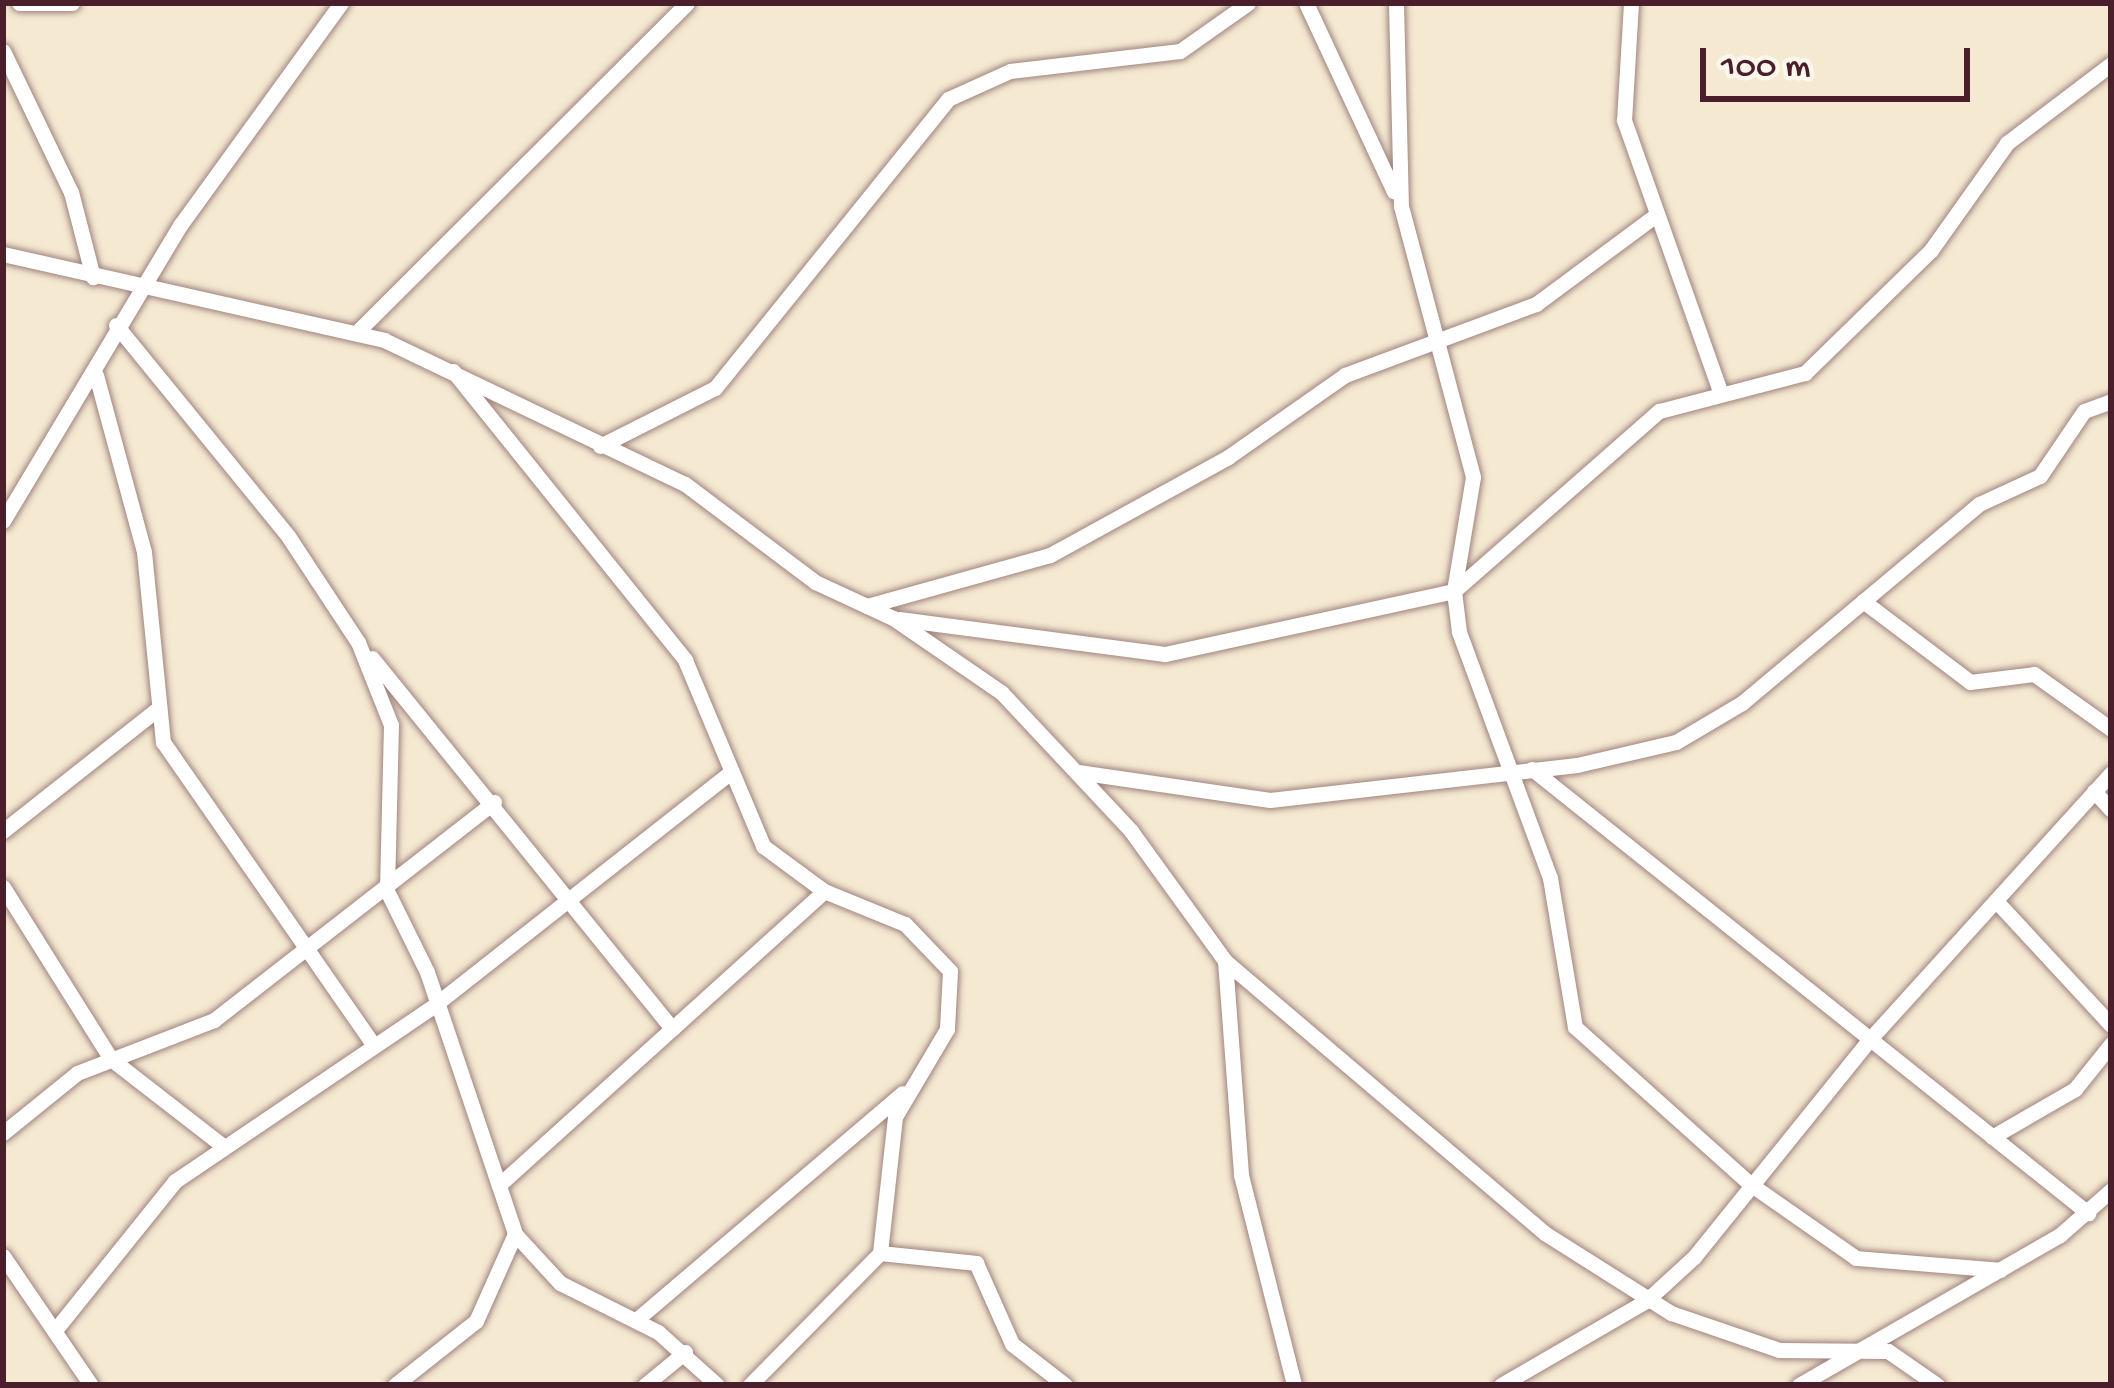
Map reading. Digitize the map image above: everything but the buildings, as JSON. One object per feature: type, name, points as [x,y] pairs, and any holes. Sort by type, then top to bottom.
[{"type":"street","points":[[19,3],[72,3]]},
{"type":"street","points":[[3,520],[96,375],[116,325],[138,290],[341,3]]},
{"type":"street","points":[[356,332],[687,3]]},
{"type":"street","points":[[599,446],[715,388],[948,99],[1010,71],[1180,51],[1248,3]]},
{"type":"street","points":[[1306,3],[1401,206],[1473,477],[1454,591],[1509,773],[1550,878],[1575,1027],[1750,1184],[1856,1258],[2001,1270]]},
{"type":"street","points":[[1396,3],[1401,206]]},
{"type":"street","points":[[1630,3],[1620,99],[1721,394]]},
{"type":"street","points":[[3,51],[71,192],[93,277]]},
{"type":"street","points":[[893,618],[1165,654],[1454,591],[1659,411],[1721,394],[1781,386],[1844,341],[1931,250],[2007,143],[2111,64]]},
{"type":"street","points":[[867,606],[1050,555],[1228,457],[1317,390],[1536,304],[1656,215]]},
{"type":"street","points":[[3,254],[138,290],[356,332],[447,364],[599,446],[685,484],[815,582],[893,618],[1002,693],[1078,772],[1225,961],[1470,1174],[1646,1301],[1779,1350],[1862,1349],[1898,1355],[1937,1385]]},
{"type":"street","points":[[116,325],[288,536],[358,642],[494,802],[672,1029]]},
{"type":"street","points":[[447,364],[658,619],[763,846],[824,891],[886,913],[950,971],[947,1029],[903,1093],[636,1320]]},
{"type":"street","points":[[96,375],[143,552],[156,710],[170,753],[311,949],[370,1040]]},
{"type":"street","points":[[1078,772],[1270,800],[1628,756],[1712,724],[1978,504],[2040,476],[2084,412],[2111,401]]},
{"type":"street","points":[[1863,602],[1970,682],[2034,674],[2111,729]]},
{"type":"street","points":[[358,642],[392,725],[387,891],[436,1004],[515,1234],[560,1282],[636,1320],[685,1352],[717,1385]]},
{"type":"street","points":[[3,831],[156,710]]},
{"type":"street","points":[[1532,769],[2088,1213]]},
{"type":"street","points":[[1501,1385],[1646,1301],[1870,1039],[2111,772]]},
{"type":"street","points":[[56,1328],[142,1213],[222,1145],[370,1040],[436,1004],[570,904],[730,773]]},
{"type":"street","points":[[2094,791],[2111,810]]},
{"type":"street","points":[[3,1133],[61,1083],[214,1020],[387,891],[494,802]]},
{"type":"street","points":[[3,887],[111,1059],[222,1145]]},
{"type":"street","points":[[499,1185],[824,891]]},
{"type":"street","points":[[1997,903],[2111,1025]]},
{"type":"street","points":[[1225,961],[1241,1175],[1294,1385]]},
{"type":"street","points":[[1992,1137],[2056,1104],[2111,1044]]},
{"type":"street","points":[[750,1385],[880,1252],[903,1093]]},
{"type":"street","points":[[1799,1385],[2001,1270],[2088,1213],[2111,1190]]},
{"type":"street","points":[[395,1385],[476,1321],[515,1234]]},
{"type":"street","points":[[880,1252],[976,1263],[1012,1344],[1065,1385]]},
{"type":"street","points":[[3,1256],[91,1385]]},
{"type":"street","points":[[645,1385],[685,1352]]}]
